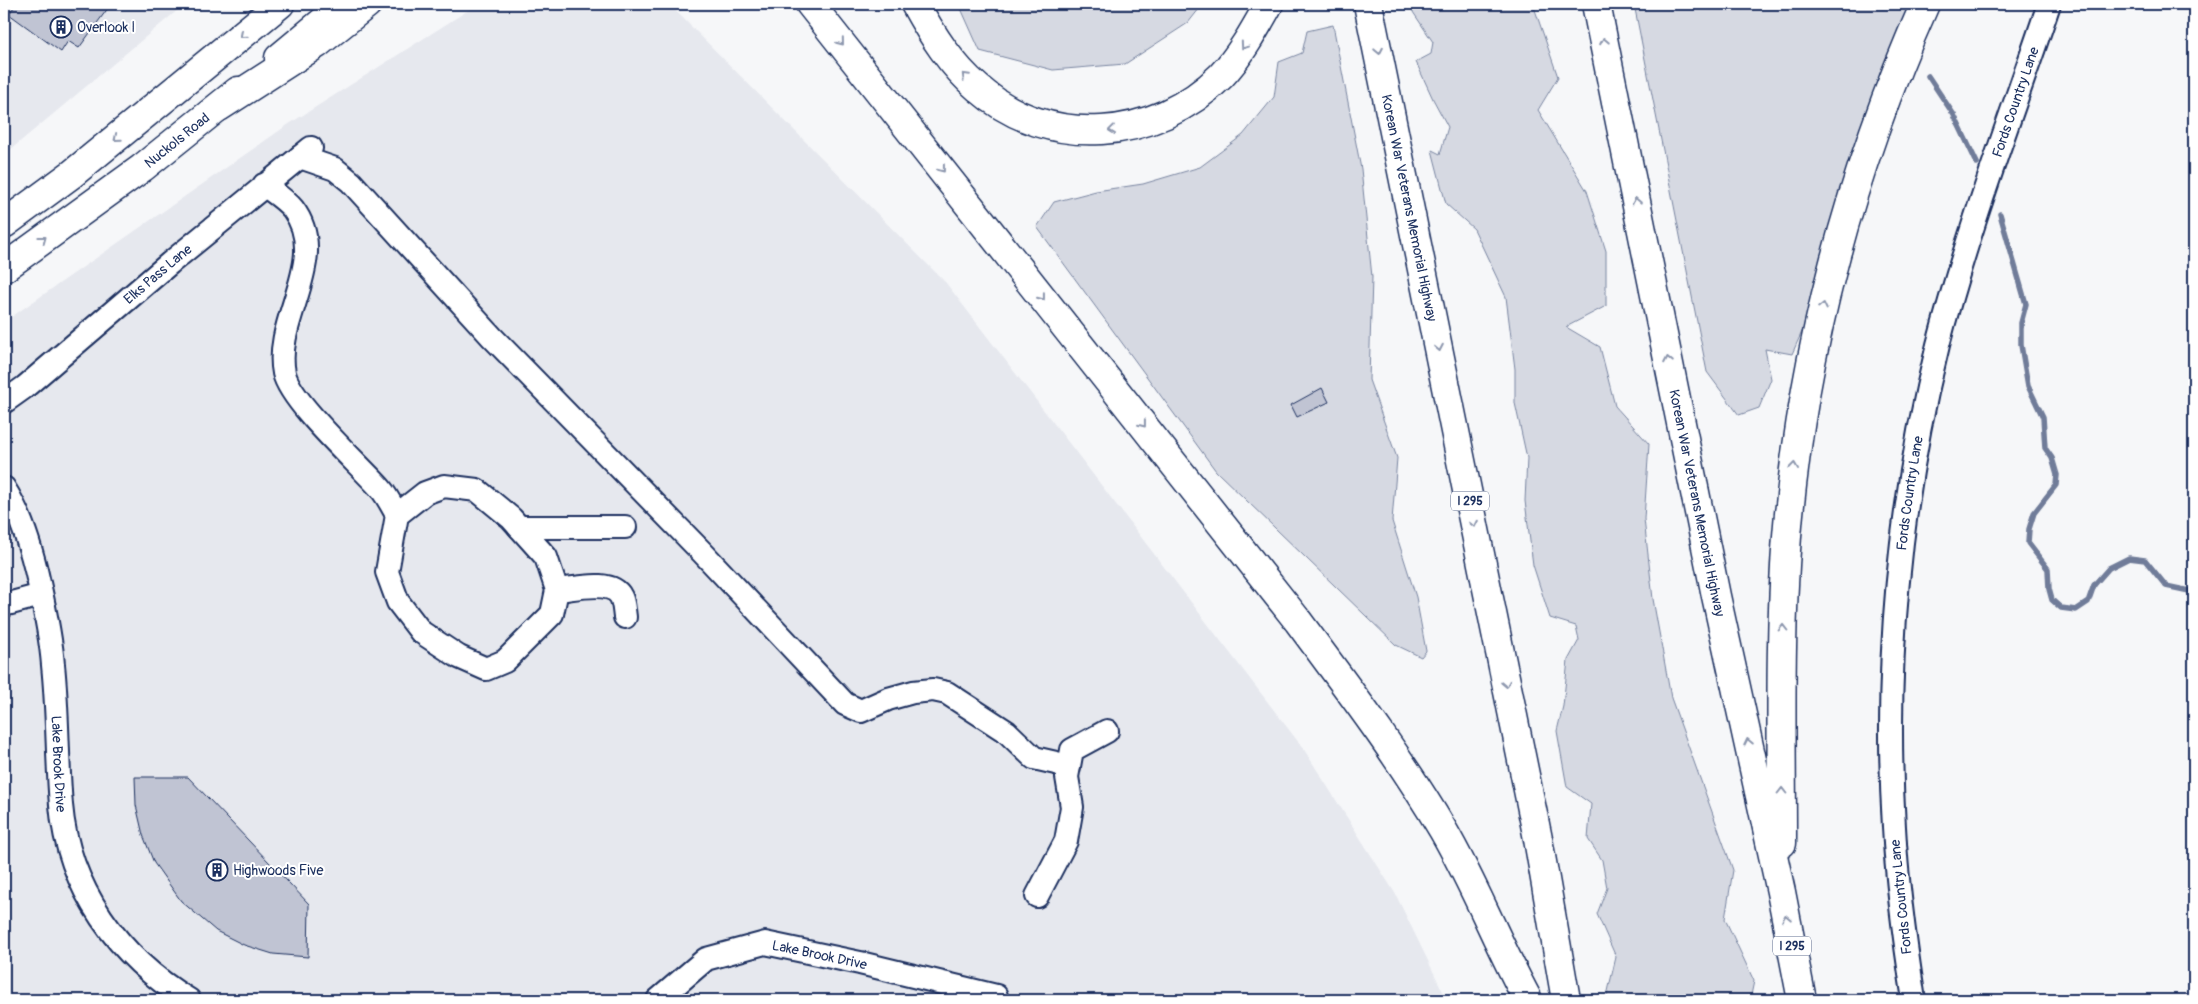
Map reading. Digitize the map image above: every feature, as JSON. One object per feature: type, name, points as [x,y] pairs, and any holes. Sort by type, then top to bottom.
[{"type":"main road","points":[[4,224],[72,174],[280,4]]},
{"type":"main road","name":"Nuckols Road","points":[[4,268],[142,168],[344,4]]},
{"type":"main road","points":[[219,107],[317,44],[367,4]]},
{"type":"main road","points":[[810,4],[1286,606],[1376,725],[1444,832],[1473,886],[1528,1000]]},
{"type":"main road","points":[[915,4],[944,52],[992,100],[1009,110],[1037,122],[1065,129],[1088,131],[1133,126],[1156,119],[1184,105],[1206,89],[1231,64],[1270,4]]},
{"type":"main road","name":"Korean War Veterans Memorial Highway","points":[[1368,4],[1536,830],[1566,1000]]},
{"type":"main road","name":"Korean War Veterans Memorial Highway","points":[[1596,4],[1716,596],[1781,892],[1802,1000]]},
{"type":"main road","points":[[1781,892],[1783,596],[1796,452],[1807,382],[1830,275],[1853,196],[1883,106],[1925,4]]},
{"type":"street","name":"Fords Country Lane","points":[[1914,1000],[1898,878],[1894,826],[1891,731],[1898,582],[1908,500],[1920,428],[1939,344],[1969,240],[2049,4]]},
{"type":"street","name":"Elks Pass Lane","points":[[4,402],[25,388],[264,185],[307,152],[335,169],[351,182],[492,337],[702,552],[845,704],[861,711],[888,699],[913,692],[933,690],[947,693],[1007,732],[1034,758],[1069,766]]},
{"type":"street","points":[[264,185],[292,207],[304,227],[307,248],[304,266],[284,333],[282,356],[284,376],[298,400],[382,491],[397,515]]},
{"type":"street","points":[[444,486],[477,490],[519,527],[546,557],[557,590],[552,614],[505,661],[486,669],[459,657],[422,632],[398,602],[387,572],[397,515],[425,493],[444,486]]},
{"type":"street","name":"Lake Brook Drive","points":[[4,488],[21,524],[34,560],[41,596],[53,664],[61,806],[68,846],[74,864],[88,897],[108,930],[127,952],[155,978],[189,1000]]},
{"type":"street","points":[[519,527],[625,526]]},
{"type":"street","points":[[557,590],[601,585],[615,589],[622,598],[625,617]]},
{"type":"street","points":[[4,605],[41,596]]},
{"type":"street","points":[[1036,896],[1066,841],[1072,806],[1067,777],[1072,750],[1106,731]]},
{"type":"street","name":"Lake Brook Drive","points":[[658,1000],[706,960],[765,943],[860,963],[996,996]]},
{"type":"shaded area","points":[[4,4],[185,4],[4,155]]},
{"type":"shaded area","points":[[478,4],[669,4],[946,283],[1303,748],[1395,893],[1447,1000],[4,1000],[4,322],[289,124]]},
{"type":"shaded area","points":[[959,4],[1203,4],[1188,23],[1125,64],[1053,70],[980,51]]},
{"type":"shaded area","points":[[1411,4],[1533,4],[1558,77],[1538,110],[1587,191],[1606,251],[1606,306],[1566,327],[1600,347],[1615,406],[1649,444],[1644,519],[1653,599],[1671,698],[1733,870],[1725,919],[1754,981],[1750,1000],[1606,1000],[1616,957],[1597,914],[1607,888],[1602,860],[1588,839],[1591,804],[1567,787],[1557,731],[1563,706],[1568,660],[1579,640],[1576,626],[1550,618],[1533,565],[1525,501],[1527,458],[1515,403],[1515,369],[1506,297],[1474,229],[1446,204],[1432,150],[1440,154],[1448,127],[1416,62],[1431,54],[1433,42],[1413,12]]},
{"type":"shaded area","points":[[1634,4],[1914,4],[1809,316],[1792,354],[1765,349],[1771,379],[1759,408],[1739,415],[1707,372]]},
{"type":"shaded area","points":[[1333,25],[1361,169],[1372,277],[1369,380],[1397,458],[1392,521],[1416,597],[1426,651],[1421,657],[1396,645],[1216,471],[1037,227],[1054,202],[1096,191],[1143,184],[1200,167],[1243,135],[1274,97],[1279,62],[1302,53],[1307,31]]},
{"type":"building","name":"Overlook I","points":[[16,4],[111,4],[79,48],[68,41],[61,52],[9,14]]},
{"type":"building","points":[[1322,388],[1329,402],[1297,417],[1291,405]]},
{"type":"building","name":"Highwoods Five","points":[[135,777],[188,777],[309,904],[308,957],[273,954],[244,945],[216,931],[181,901],[154,863],[143,835],[136,805]]},
{"type":"waterway","points":[[1928,76],[1954,115],[1977,163]]},
{"type":"waterway","points":[[2000,214],[2026,304],[2021,323],[2021,345],[2028,386],[2043,417],[2045,448],[2052,458],[2057,475],[2056,485],[2034,513],[2029,529],[2028,543],[2048,569],[2049,589],[2052,600],[2061,608],[2076,610],[2088,602],[2094,585],[2109,568],[2129,558],[2145,560],[2166,586],[2194,592]]},
{"type":"place","name":"Overlook I","points":[[61,27]]},
{"type":"place","name":"Highwoods Five","points":[[217,870]]}]
